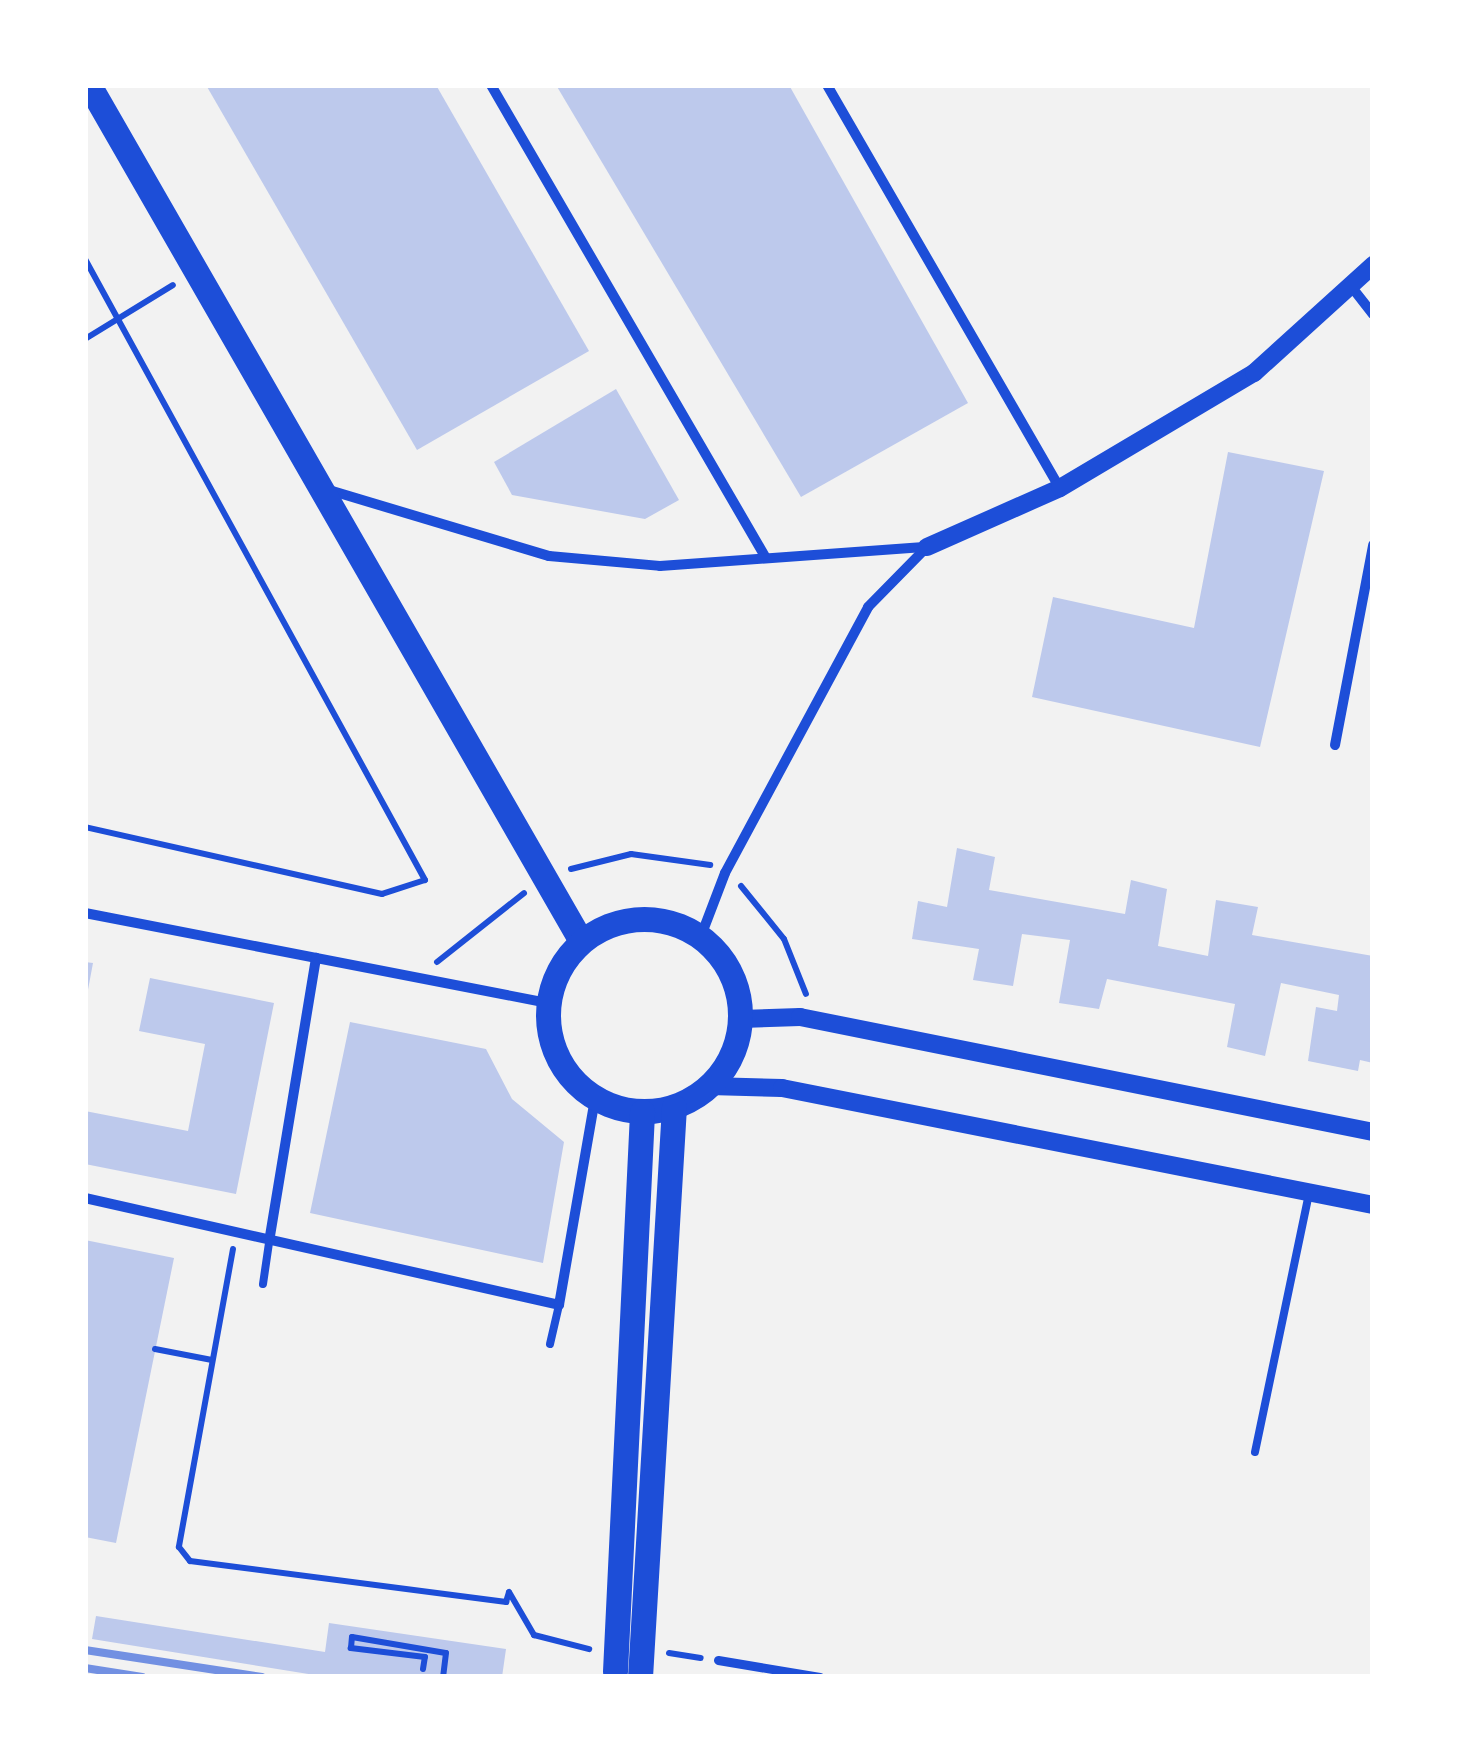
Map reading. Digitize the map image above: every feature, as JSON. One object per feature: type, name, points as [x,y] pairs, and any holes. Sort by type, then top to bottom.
[{"type":"main road","points":[[89,85],[324,488],[581,942]]},
{"type":"main road","points":[[627,919],[701,936],[737,987],[741,1019],[710,1086],[674,1107],[642,1112],[595,1098],[557,1058],[548,1003],[581,942],[627,919]]},
{"type":"main road","points":[[640,1677],[674,1107]]},
{"type":"main road","points":[[615,1661],[642,1112]]},
{"type":"street","points":[[491,85],[766,558]]},
{"type":"street","points":[[827,85],[1060,488]]},
{"type":"street","points":[[701,936],[725,873],[868,606],[927,548],[1060,488],[1254,373],[1354,290],[1373,265]]},
{"type":"street","points":[[1354,290],[1373,314]]},
{"type":"street","points":[[324,488],[550,556],[660,566],[927,548]]},
{"type":"street","points":[[1335,745],[1373,545]]},
{"type":"street","points":[[85,913],[548,1003]]},
{"type":"street","points":[[270,1236],[316,958]]},
{"type":"street","points":[[741,1019],[800,1017],[1373,1132]]},
{"type":"street","points":[[710,1086],[782,1088],[1373,1205]]},
{"type":"street","points":[[85,1198],[270,1236],[559,1305],[595,1098]]},
{"type":"street","points":[[718,1660],[820,1677]]},
{"type":"lane","points":[[1256,1452],[1309,1192]]},
{"type":"lane","points":[[263,1284],[270,1236]]},
{"type":"lane","points":[[550,1344],[559,1305]]},
{"type":"path","points":[[85,259],[424,880],[382,894],[85,826]]},
{"type":"path","points":[[85,340],[196,270]]},
{"type":"path","points":[[579,865],[631,854],[707,863]]},
{"type":"path","points":[[739,883],[784,939],[806,994]]},
{"type":"path","points":[[420,959],[438,962],[522,893]]},
{"type":"path","points":[[236,1229],[178,1548],[190,1560],[506,1602],[509,1592],[534,1635],[615,1661]]},
{"type":"path","points":[[155,1350],[212,1360]]},
{"type":"path","points":[[423,1668],[425,1657],[351,1648],[352,1637],[446,1653],[443,1677]]},
{"type":"path","points":[[642,1649],[718,1660]]},
{"type":"building","points":[[206,85],[436,85],[589,351],[417,450]]},
{"type":"building","points":[[556,85],[789,85],[968,403],[801,497]]},
{"type":"building","points":[[616,389],[679,500],[645,519],[512,495],[494,462]]},
{"type":"building","points":[[1228,452],[1324,471],[1260,747],[1032,697],[1053,597],[1194,628]]},
{"type":"building","points":[[957,848],[995,857],[989,890],[1125,914],[1131,880],[1167,889],[1158,946],[1208,956],[1216,900],[1258,907],[1252,935],[1373,956],[1373,1063],[1360,1060],[1358,1071],[1308,1061],[1316,1007],[1337,1011],[1339,995],[1281,983],[1265,1056],[1227,1047],[1235,1004],[1107,979],[1099,1009],[1059,1003],[1070,940],[1022,934],[1013,986],[973,980],[979,949],[912,939],[918,901],[947,907]]},
{"type":"building","points":[[85,962],[93,963],[87,995],[85,995]]},
{"type":"building","points":[[150,978],[274,1003],[236,1194],[85,1164],[85,1111],[188,1131],[205,1044],[139,1031]]},
{"type":"building","points":[[350,1022],[486,1049],[512,1099],[564,1142],[543,1263],[310,1213]]},
{"type":"building","points":[[85,1240],[174,1258],[116,1543],[85,1537]]},
{"type":"building","points":[[96,1616],[325,1652],[329,1623],[506,1649],[502,1677],[327,1677],[92,1639]]},
{"type":"railway","points":[[85,1650],[262,1677]]},
{"type":"railway","points":[[85,1668],[142,1677]]}]
